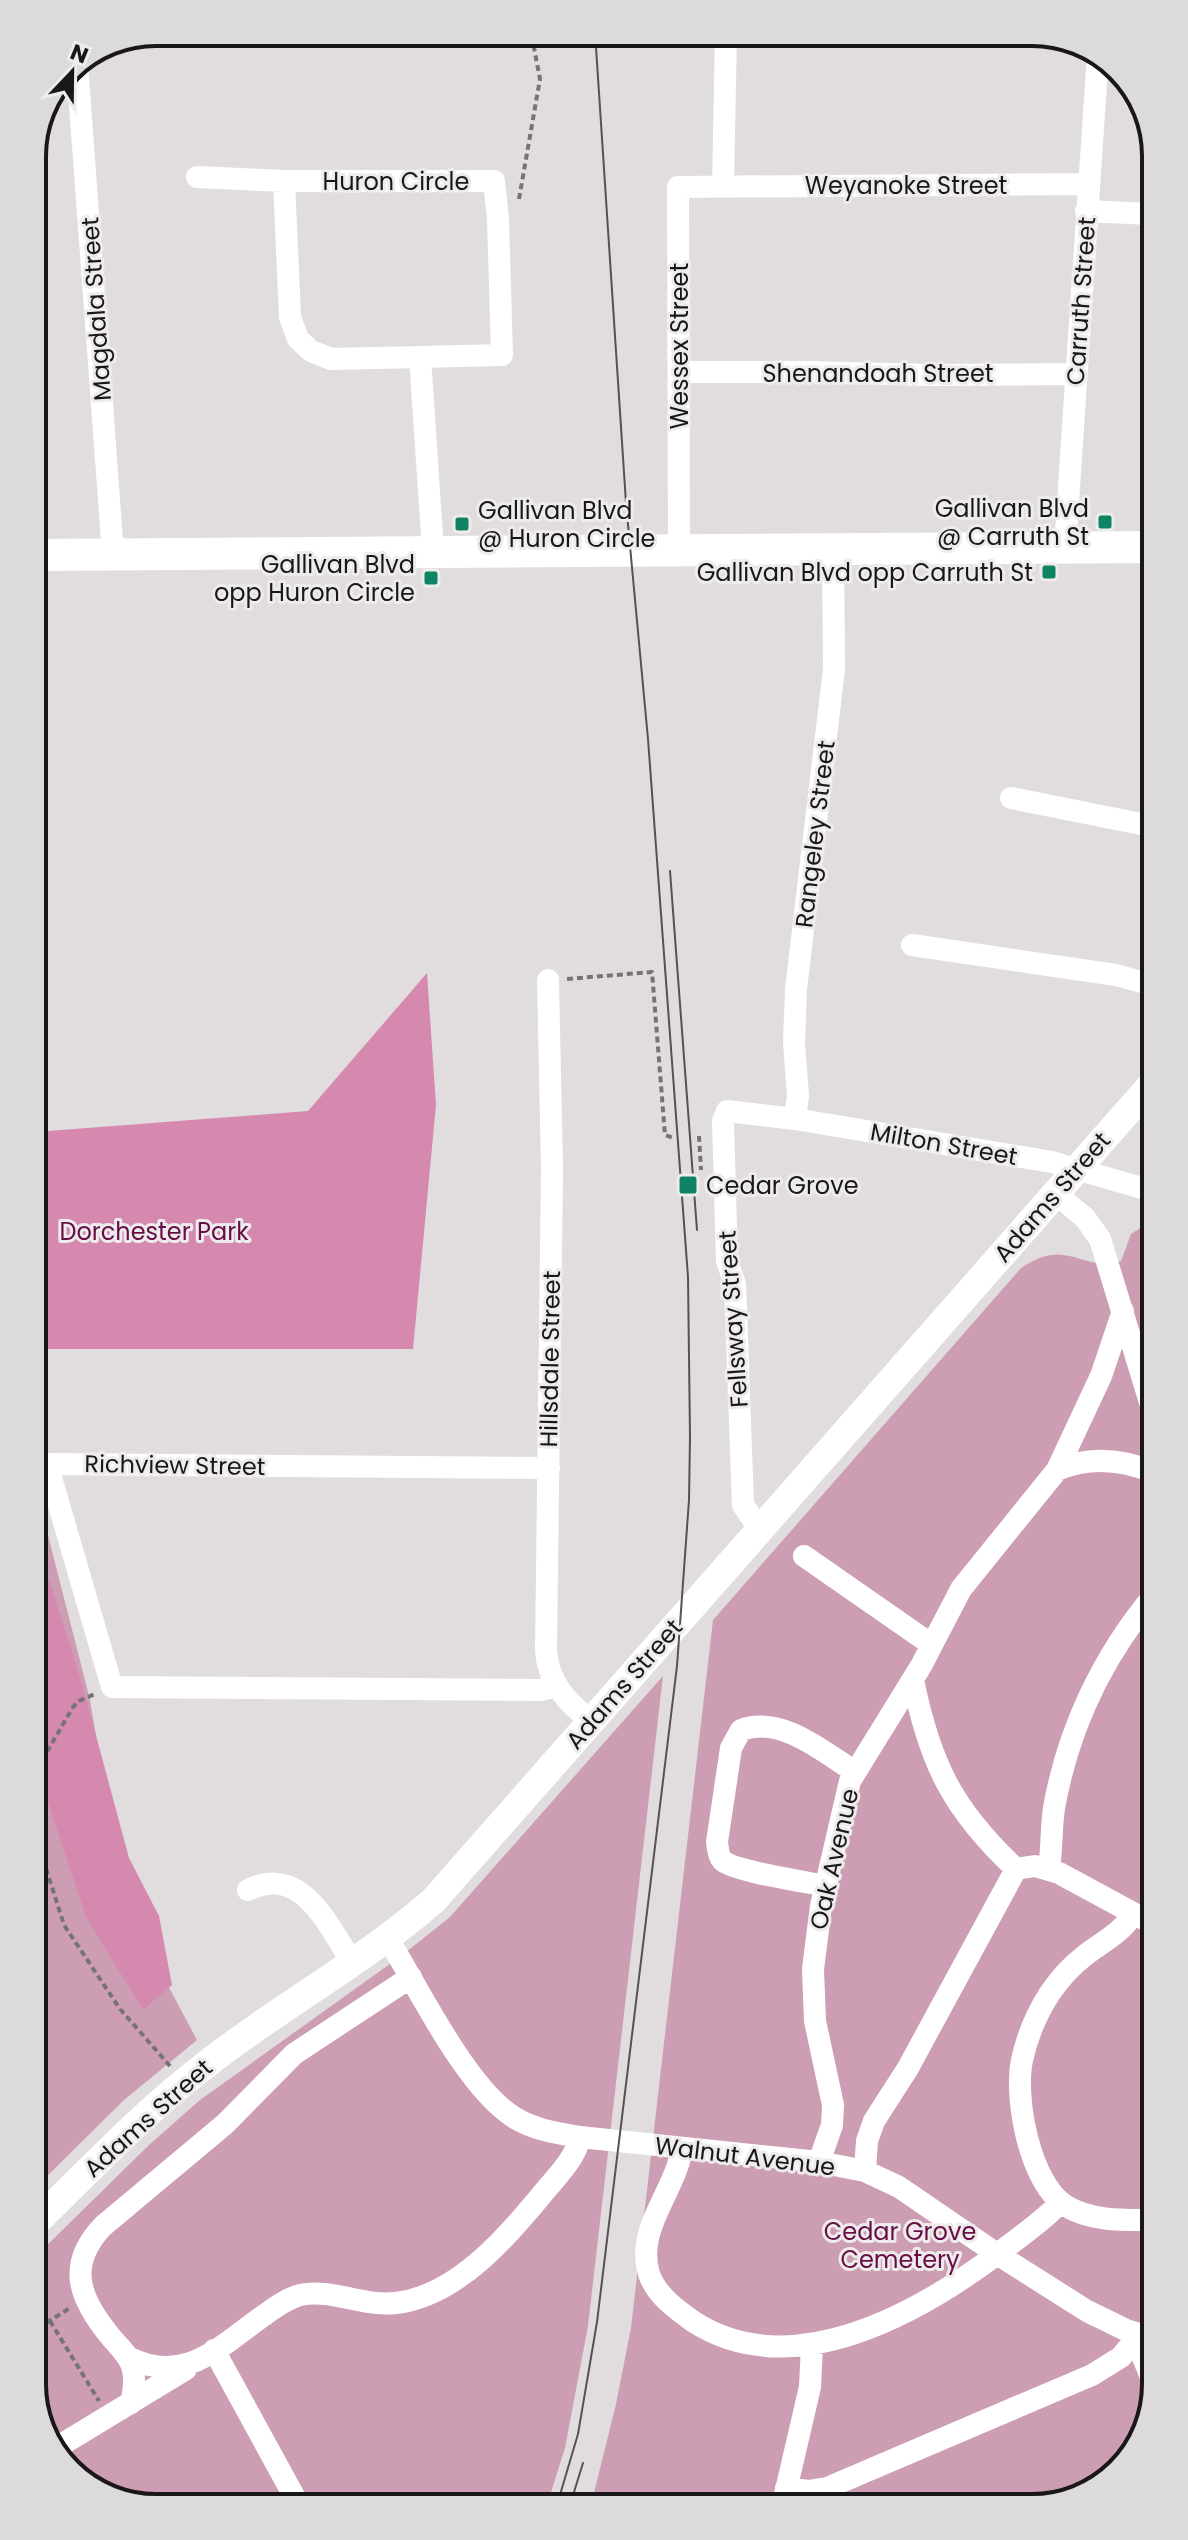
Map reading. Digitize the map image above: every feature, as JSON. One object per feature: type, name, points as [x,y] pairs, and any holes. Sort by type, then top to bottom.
[{"type":"highway","points":[[46,555],[1142,547]]},
{"type":"main road","name":"Adams Street","points":[[46,2212],[132,2127],[184,2082],[387,1937],[446,1886],[1142,1095]]},
{"type":"street","points":[[723,186],[726,46]]},
{"type":"street","name":"Carruth Street","points":[[1065,547],[1097,68]]},
{"type":"street","name":"Magdala Street","points":[[78,78],[113,554]]},
{"type":"street","name":"Huron Circle","points":[[197,177],[284,181],[494,181],[502,355],[331,359],[311,351],[298,339],[290,317],[284,181]]},
{"type":"street","name":"Weyanoke Street","points":[[723,186],[1088,184]]},
{"type":"street","name":"Wessex Street","points":[[679,550],[678,187],[723,186]]},
{"type":"street","points":[[1086,211],[1142,214]]},
{"type":"street","points":[[420,357],[433,551]]},
{"type":"street","name":"Shenandoah Street","points":[[680,372],[1076,374]]},
{"type":"street","name":"Rangeley Street","points":[[795,1119],[798,1100],[794,1043],[796,989],[834,669],[833,549]]},
{"type":"street","points":[[1011,798],[1142,824]]},
{"type":"street","points":[[912,945],[1116,975],[1142,982]]},
{"type":"street","name":"Hillsdale Street","points":[[548,980],[552,1168],[546,1651],[549,1670],[556,1685],[591,1721]]},
{"type":"street","name":"Fellsway Street","points":[[734,1111],[727,1111],[723,1121],[727,1261],[735,1284],[743,1505],[760,1530]]},
{"type":"street","name":"Milton Street","points":[[734,1111],[1077,1168],[1142,1188]]},
{"type":"street","points":[[1055,1193],[1085,1218],[1100,1239],[1142,1375]]},
{"type":"street","name":"Oak Avenue","points":[[819,2162],[832,2125],[832,2097],[819,2049],[812,2005],[816,1939],[847,1790],[855,1772],[913,1680],[970,1576],[1057,1470],[1101,1376],[1123,1311]]},
{"type":"street","points":[[1057,1470],[1077,1463],[1102,1461],[1142,1469]]},
{"type":"street","name":"Richview Street","points":[[549,1468],[47,1464],[112,1687],[541,1690],[556,1685]]},
{"type":"street","points":[[804,1556],[932,1645]]},
{"type":"street","points":[[1049,1869],[1057,1795],[1086,1702],[1115,1645],[1142,1610]]},
{"type":"street","points":[[913,1680],[936,1764],[951,1794],[1016,1869]]},
{"type":"street","points":[[826,1886],[737,1868],[719,1856],[717,1842],[731,1748],[741,1730],[755,1727],[776,1729],[795,1735],[855,1772]]},
{"type":"street","points":[[1016,1869],[1035,1866],[1049,1869],[1142,1918]]},
{"type":"street","points":[[865,2171],[869,2131],[908,2068],[1016,1869]]},
{"type":"street","points":[[248,1890],[259,1884],[276,1883],[302,1894],[316,1907],[352,1962]]},
{"type":"street","points":[[1133,1914],[1121,1930],[1080,1958],[1061,1978],[1037,2017],[1022,2060],[1020,2088],[1029,2140],[1040,2173],[1061,2202],[1091,2216],[1142,2219]]},
{"type":"street","name":"Walnut Avenue","points":[[387,1937],[473,2077],[493,2101],[525,2123],[537,2129],[591,2138],[819,2162],[865,2171],[899,2187],[1094,2315],[1142,2335]]},
{"type":"street","points":[[131,2403],[135,2383],[128,2357],[102,2327],[80,2283],[80,2261],[89,2242],[103,2226],[225,2124],[294,2054],[411,1977]]},
{"type":"street","points":[[832,2125],[869,2131]]},
{"type":"street","points":[[64,2443],[194,2364],[277,2306],[301,2295],[397,2303],[425,2296],[441,2287],[485,2256],[509,2233],[591,2138]]},
{"type":"street","points":[[682,2148],[675,2178],[656,2214],[649,2236],[647,2262],[654,2285],[673,2307],[718,2334],[753,2343],[812,2345],[839,2338],[912,2309],[948,2290],[1061,2202]]},
{"type":"street","points":[[790,2494],[827,2488],[1092,2375],[1142,2341]]},
{"type":"street","points":[[784,2494],[810,2387],[812,2345]]},
{"type":"street","points":[[214,2350],[293,2494]]},
{"type":"street","points":[[128,2357],[159,2368],[194,2364]]},
{"type":"path","points":[[498,219],[516,217],[540,79],[534,46]]},
{"type":"path","points":[[548,980],[652,972],[665,1135],[674,1138]]},
{"type":"path","points":[[46,1754],[73,1707],[97,1693]]},
{"type":"path","points":[[46,1868],[64,1925],[120,2009],[184,2082]]},
{"type":"path","points":[[46,2323],[86,2298]]},
{"type":"path","points":[[50,2321],[108,2417]]},
{"type":"green space","name":"Dorchester Park","points":[[427,973],[436,1105],[413,1349],[46,1349],[46,1131],[308,1111]]},
{"type":"green space","name":"Cedar Grove Cemetery","points":[[1142,1227],[1142,2384],[1136,2420],[1127,2439],[1105,2467],[1081,2483],[1047,2493],[594,2494],[631,2328],[713,1620],[1021,1268],[1051,1255],[1094,1263],[1121,1261],[1131,1234]]},
{"type":"green space","points":[[46,1527],[90,1700],[123,1901],[197,2040],[124,2100],[46,2177]]},
{"type":"green space","points":[[46,1570],[83,1687],[129,1858],[159,1916],[172,1985],[143,2010],[86,1917],[47,1800]]},
{"type":"green space","points":[[663,1676],[588,2326],[565,2448],[550,2494],[148,2494],[114,2486],[101,2479],[69,2451],[52,2420],[47,2399],[46,2246],[149,2145],[200,2100],[401,1956],[450,1917]]},
{"type":"tram line","points":[[560,2494],[578,2434],[597,2322],[677,1666],[689,1500],[690,1437],[688,1277],[648,739],[626,503],[596,46]]},
{"type":"tram line","points":[[670,871],[697,1230]]},
{"type":"tram line","points":[[573,2494],[583,2463]]},
{"type":"place","name":"Gallivan Blvd @ Carruth St","points":[[1105,522]]},
{"type":"place","name":"Gallivan Blvd @ Huron Circle","points":[[462,524]]},
{"type":"place","name":"Gallivan Blvd opp Carruth St","points":[[1049,572]]},
{"type":"place","name":"Gallivan Blvd opp Huron Circle","points":[[431,578]]},
{"type":"place","name":"Cedar Grove","points":[[688,1185]]}]
